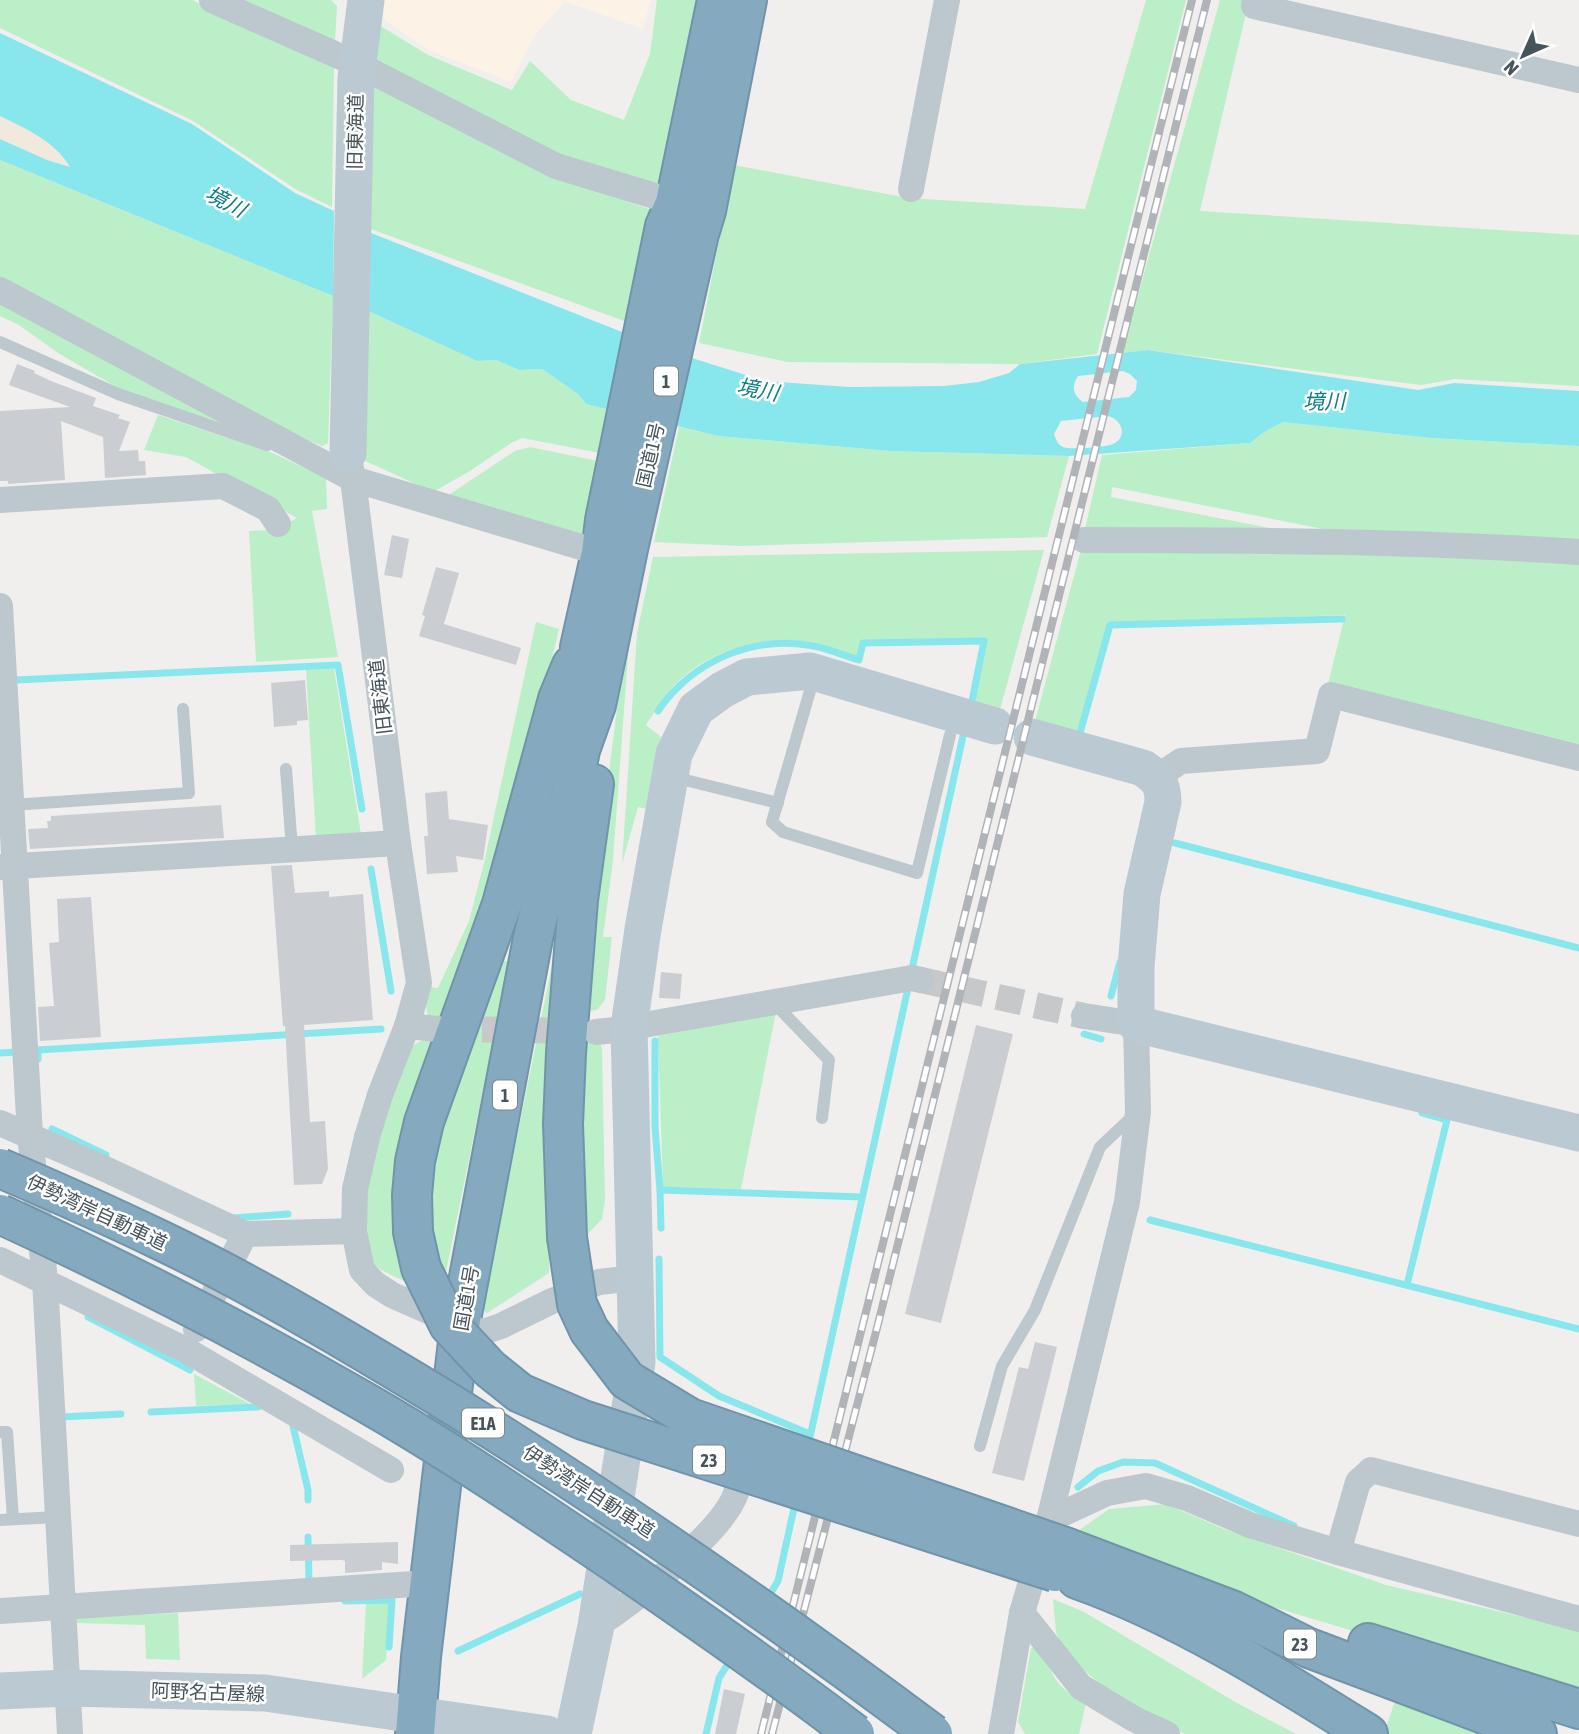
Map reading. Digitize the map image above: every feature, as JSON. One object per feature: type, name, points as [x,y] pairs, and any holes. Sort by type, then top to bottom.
[{"type":"highway","name":"国道1号","points":[[686,218],[717,0]]},
{"type":"highway","name":"国道1号","points":[[550,866],[559,786],[583,661],[580,647],[613,534],[686,218],[747,0]]},
{"type":"highway","name":"国道1号","points":[[415,1724],[460,1325],[533,939],[550,866],[572,792],[580,750],[596,705],[613,534]]},
{"type":"highway","name":"23","points":[[580,647],[558,699],[502,904],[424,1122],[415,1161],[412,1195],[414,1232],[421,1268],[449,1325],[490,1369],[520,1394],[583,1420],[1057,1546],[1095,1586],[1262,1668],[1368,1734]]},
{"type":"highway","name":"23","points":[[596,705],[596,768],[575,926],[565,1065],[562,1124],[567,1237],[577,1304],[589,1330],[627,1380],[690,1418],[1234,1611],[1309,1648],[1537,1734]]},
{"type":"highway","name":"伊勢湾岸自動車道","points":[[0,1168],[163,1241],[321,1327],[471,1415],[567,1475],[699,1564],[828,1655],[933,1734]]},
{"type":"highway","name":"E1A","points":[[0,1214],[168,1295],[365,1402],[563,1527],[855,1734]]},
{"type":"highway","points":[[1095,1586],[1198,1646],[1331,1734]]},
{"type":"highway","points":[[1234,1611],[1318,1627],[1579,1709]]},
{"type":"street","points":[[212,0],[244,8],[357,71],[556,166],[686,218]]},
{"type":"street","name":"旧東海道","points":[[366,0],[357,71],[345,466],[419,983],[407,1026],[380,1095],[355,1189],[354,1231],[362,1270],[375,1284],[392,1295],[460,1325],[483,1332],[600,1282],[635,1278]]},
{"type":"street","points":[[911,189],[947,0]]},
{"type":"street","points":[[1255,0],[1254,6],[1579,80]]},
{"type":"street","points":[[0,290],[345,466],[613,534]]},
{"type":"street","points":[[0,500],[222,486],[268,509],[278,524]]},
{"type":"street","points":[[1084,540],[1340,541],[1475,545],[1579,552]]},
{"type":"street","points":[[0,606],[12,805],[8,867],[45,1280],[70,1734]]},
{"type":"street","points":[[573,1734],[597,1626],[637,1362],[635,1278],[612,1029],[643,929],[674,754],[696,709],[747,677],[810,671],[995,726]]},
{"type":"street","points":[[1157,777],[1181,761],[1317,751],[1331,695],[1579,758]]},
{"type":"street","points":[[1001,1734],[1022,1614],[1057,1546],[1128,1202],[1138,1112],[1136,967],[1142,894],[1163,802],[1163,787],[1157,777],[1143,768],[1032,737]]},
{"type":"street","points":[[8,867],[398,843]]},
{"type":"street","points":[[612,1029],[912,978],[921,980]]},
{"type":"street","points":[[1084,1016],[1136,1024],[1579,1133]]},
{"type":"street","points":[[407,1026],[438,1029]]},
{"type":"street","points":[[0,1123],[245,1234],[354,1231]]},
{"type":"street","points":[[186,1350],[245,1234]]},
{"type":"street","points":[[0,1260],[186,1350],[391,1470]]},
{"type":"street","points":[[597,1626],[624,1608],[711,1532],[736,1494],[748,1424],[694,1401],[637,1362]]},
{"type":"street","points":[[1338,1552],[1358,1482],[1371,1470],[1579,1524]]},
{"type":"street","points":[[1057,1546],[1107,1493],[1146,1486],[1188,1498],[1250,1525],[1579,1619]]},
{"type":"street","points":[[0,1611],[429,1583]]},
{"type":"street","points":[[1022,1614],[1081,1687],[1135,1719],[1167,1734]]},
{"type":"street","name":"阿野名古屋線","points":[[0,1691],[67,1688],[265,1693],[364,1708],[415,1724],[547,1734]]},
{"type":"lane","points":[[0,342],[118,394],[345,466]]},
{"type":"lane","points":[[816,673],[772,822],[783,832],[917,873],[950,735]]},
{"type":"lane","points":[[12,805],[189,793],[183,709]]},
{"type":"lane","points":[[286,769],[292,849]]},
{"type":"lane","points":[[670,776],[778,803]]},
{"type":"lane","points":[[773,1002],[830,1060],[822,1118]]},
{"type":"lane","points":[[980,1446],[1002,1366],[1035,1310],[1100,1147],[1138,1112]]},
{"type":"lane","points":[[0,1432],[7,1432],[6,1520],[57,1517]]},
{"type":"shaded area","points":[[381,0],[651,0],[643,29],[565,2],[536,34],[511,82],[428,50],[380,16]]},
{"type":"green space","points":[[0,0],[192,0],[334,66],[332,207],[297,190],[193,121],[0,28]]},
{"type":"green space","points":[[242,0],[331,0],[337,6],[335,41]]},
{"type":"green space","points":[[657,0],[702,0],[659,185],[553,154],[371,58],[369,19],[428,55],[512,90],[530,61],[571,100],[624,120],[650,54]]},
{"type":"green space","points":[[1146,0],[1186,0],[1097,354],[1019,364],[788,362],[699,343],[734,165],[908,198],[1085,209]]},
{"type":"green space","points":[[1220,0],[1249,0],[1200,211],[1579,235],[1579,386],[1455,379],[1421,385],[1148,350],[1122,353]]},
{"type":"green space","points":[[370,83],[550,174],[652,210],[627,322],[368,228]]},
{"type":"green space","points":[[0,160],[333,296],[328,443],[322,446],[254,417],[0,278]]},
{"type":"green space","points":[[0,302],[270,439],[130,395],[58,353],[19,325],[0,316]]},
{"type":"green space","points":[[364,309],[477,361],[496,360],[519,370],[542,369],[578,394],[586,404],[608,409],[600,453],[522,438],[433,492],[361,459]]},
{"type":"green space","points":[[158,415],[268,451],[326,478],[327,509],[312,511],[338,657],[256,662],[249,531],[275,530],[297,518],[186,457],[144,450]]},
{"type":"green space","points":[[1283,422],[1431,438],[1579,446],[1579,546],[1358,536],[1112,487],[1111,497],[1316,537],[1084,533],[1102,455],[1250,443]]},
{"type":"green space","points":[[679,427],[718,436],[890,451],[1069,456],[1047,537],[740,546],[654,542]]},
{"type":"green space","points":[[530,447],[598,461],[582,534],[444,498],[515,451]]},
{"type":"green space","points":[[1082,546],[1579,558],[1579,748],[1328,684],[1345,615],[1109,623],[1077,736],[1034,725]]},
{"type":"green space","points":[[1044,550],[999,713],[973,706],[986,640],[861,641],[858,658],[816,643],[763,642],[712,657],[697,666],[672,688],[646,725],[661,737],[647,809],[638,807],[622,864],[637,633],[653,557]]},
{"type":"green space","points":[[536,622],[559,629],[500,872],[444,1023],[428,1017],[425,1000],[429,987],[438,988],[469,921]]},
{"type":"green space","points":[[626,640],[629,642],[613,860],[603,937],[612,937],[605,1000],[597,1010],[585,1011],[592,902]]},
{"type":"green space","points":[[334,669],[361,834],[316,839],[306,670]]},
{"type":"green space","points":[[563,911],[549,1191],[549,1273],[487,1313],[482,1309]]},
{"type":"green space","points":[[500,960],[509,962],[446,1272],[440,1274],[429,1235],[428,1182],[437,1131]]},
{"type":"green space","points":[[776,1012],[741,1189],[663,1187],[658,1036]]},
{"type":"green space","points":[[582,1029],[599,1038],[602,1050],[605,1200],[602,1219],[582,1240],[578,1167]]},
{"type":"green space","points":[[425,1039],[437,1040],[408,1283],[381,1270],[369,1260],[365,1186],[402,1059],[410,1047]]},
{"type":"green space","points":[[194,1374],[250,1404],[196,1406]]},
{"type":"green space","points":[[1166,1504],[1224,1529],[1386,1585],[1579,1630],[1579,1703],[1064,1541],[1109,1509]]},
{"type":"green space","points":[[1053,1599],[1084,1612],[1237,1703],[1296,1734],[1185,1734],[1119,1700],[1066,1655],[1056,1632]]},
{"type":"green space","points":[[390,1602],[386,1660],[362,1679],[366,1603]]},
{"type":"green space","points":[[178,1613],[180,1660],[146,1659],[145,1625],[77,1623],[77,1618]]},
{"type":"green space","points":[[1041,1647],[1056,1680],[1068,1692],[1086,1703],[1079,1734],[1025,1734],[1018,1722],[1031,1648]]},
{"type":"green space","points":[[1395,1701],[1480,1734],[1384,1734]]},
{"type":"sand","points":[[0,116],[49,143],[71,168],[0,139]]},
{"type":"water","name":"境川","points":[[0,33],[192,124],[295,193],[334,211],[333,296],[0,160],[0,139],[70,167],[48,143],[0,116]]},
{"type":"water","name":"境川","points":[[366,231],[617,330],[765,381],[849,387],[944,386],[979,382],[1009,373],[1020,364],[1148,350],[1418,390],[1454,383],[1579,391],[1579,446],[1431,438],[1283,422],[1250,443],[1069,456],[890,451],[718,436],[586,404],[578,394],[542,369],[519,370],[496,360],[477,361],[364,309]],"holes":[[[1123,371],[1137,381],[1136,390],[1129,397],[1083,402],[1075,393],[1074,383],[1078,376]],[[1108,416],[1120,424],[1122,433],[1113,444],[1067,448],[1056,440],[1054,434],[1061,421]]]},
{"type":"building","points":[[17,364],[51,381],[96,398],[93,406],[120,415],[118,418],[130,422],[119,451],[138,450],[139,461],[145,461],[146,475],[105,478],[103,437],[61,421],[65,480],[8,484],[8,481],[0,481],[0,411],[70,407],[9,385]]},
{"type":"building","points":[[392,535],[409,539],[402,578],[384,575]]},
{"type":"building","points":[[436,567],[459,573],[444,624],[521,648],[516,665],[419,636],[425,616],[422,615]]},
{"type":"building","points":[[305,680],[308,720],[297,721],[297,725],[274,727],[271,683]]},
{"type":"building","points":[[447,791],[449,819],[488,825],[483,860],[456,856],[458,872],[427,874],[425,793]]},
{"type":"building","points":[[221,805],[224,838],[30,849],[28,829],[48,828],[47,821],[51,821],[51,816]]},
{"type":"building","points":[[292,865],[295,893],[329,891],[329,897],[363,894],[373,1020],[304,1025],[310,1122],[325,1121],[328,1169],[322,1184],[294,1185],[285,1026],[271,866]]},
{"type":"building","points":[[91,897],[101,1037],[40,1041],[38,1007],[54,1006],[49,943],[59,942],[57,899]]},
{"type":"building","points":[[661,972],[682,974],[680,999],[659,998]]},
{"type":"building","points":[[976,1025],[1013,1034],[941,1323],[905,1314]]},
{"type":"building","points":[[1035,1342],[1057,1347],[1024,1481],[992,1473],[1019,1367],[1028,1369]]},
{"type":"building","points":[[398,1542],[398,1564],[382,1562],[382,1570],[345,1573],[345,1561],[342,1560],[290,1561],[290,1545]]},
{"type":"building","points":[[724,1689],[745,1694],[736,1734],[715,1734]]},
{"type":"waterway","points":[[1080,733],[1110,625],[1342,619]]},
{"type":"waterway","points":[[658,711],[672,693],[708,665],[749,648],[772,644],[818,647],[859,660],[863,643],[984,641],[972,701]]},
{"type":"waterway","points":[[15,680],[338,665],[362,809]]},
{"type":"waterway","points":[[909,969],[912,969],[963,736]]},
{"type":"waterway","points":[[1175,843],[1579,948]]},
{"type":"waterway","points":[[371,869],[391,991]]},
{"type":"waterway","points":[[1111,996],[1120,962]]},
{"type":"waterway","points":[[808,1446],[908,988]]},
{"type":"waterway","points":[[38,1059],[38,1050],[381,1029]]},
{"type":"waterway","points":[[1084,1034],[1101,1039]]},
{"type":"waterway","points":[[655,1041],[655,1127],[660,1190],[862,1197]]},
{"type":"waterway","points":[[0,1053],[17,1052]]},
{"type":"waterway","points":[[1407,1285],[1447,1120],[1422,1113]]},
{"type":"waterway","points":[[52,1129],[106,1155]]},
{"type":"waterway","points":[[660,1190],[661,1228]]},
{"type":"waterway","points":[[233,1218],[288,1214]]},
{"type":"waterway","points":[[1150,1220],[1579,1329]]},
{"type":"waterway","points":[[659,1259],[660,1357],[719,1396],[810,1434]]},
{"type":"waterway","points":[[88,1317],[190,1370]]},
{"type":"waterway","points":[[151,1412],[258,1407]]},
{"type":"waterway","points":[[61,1417],[121,1414]]},
{"type":"waterway","points":[[293,1426],[308,1500]]},
{"type":"waterway","points":[[1078,1487],[1098,1471],[1123,1462],[1155,1463],[1294,1526]]},
{"type":"waterway","points":[[766,1601],[778,1581],[796,1499]]},
{"type":"waterway","points":[[308,1537],[309,1582]]},
{"type":"waterway","points":[[458,1651],[580,1594]]},
{"type":"waterway","points":[[345,1601],[392,1600],[389,1647]]},
{"type":"waterway","points":[[706,1734],[719,1678],[733,1656]]},
{"type":"tunnel","points":[[921,980],[1084,1016]]},
{"type":"tunnel","points":[[443,1029],[583,1031]]},
{"type":"railway","points":[[761,1734],[1192,0]]},
{"type":"railway","points":[[772,1734],[878,1324],[1207,0]]}]
